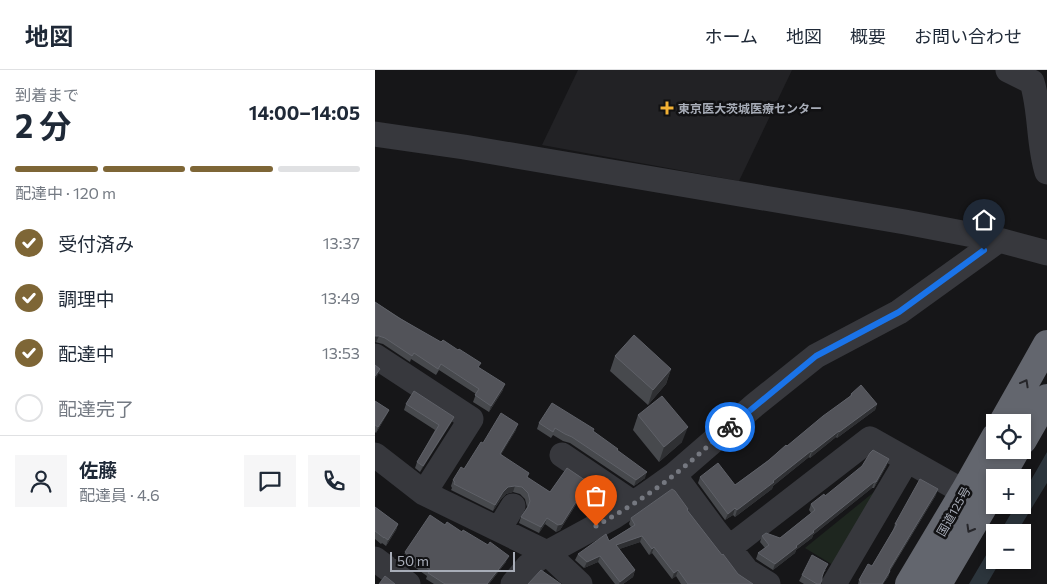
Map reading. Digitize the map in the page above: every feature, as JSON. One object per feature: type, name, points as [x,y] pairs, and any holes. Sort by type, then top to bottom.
[{"type":"highway","points":[[1008,414],[1047,344]]},
{"type":"highway","points":[[1031,426],[1047,398]]},
{"type":"highway","name":"国道125号","points":[[909,584],[986,453]]},
{"type":"highway","name":"国道125号","points":[[938,584],[986,501]]},
{"type":"street","points":[[1008,70],[1032,82],[1036,95],[1043,160],[1047,172]]},
{"type":"street","points":[[375,134],[465,147],[905,222],[999,240],[1047,253]]},
{"type":"street","points":[[513,584],[528,566],[547,553],[613,516],[674,475],[756,404],[816,356],[899,312],[999,240]]},
{"type":"street","points":[[375,356],[471,419],[424,493]]},
{"type":"street","points":[[729,548],[870,439],[964,492]]},
{"type":"street","points":[[375,455],[424,493],[547,553],[581,584]]},
{"type":"street","points":[[562,455],[633,503]]},
{"type":"street","points":[[834,584],[907,460]]},
{"type":"street","points":[[674,475],[747,571],[768,584]]},
{"type":"street","points":[[499,529],[513,506]]},
{"type":"street","points":[[375,559],[408,584]]},
{"type":"shaded area","name":"東京医大茨城医療センター","points":[[578,70],[792,70],[739,181],[542,145]]},
{"type":"shaded area","points":[[1047,452],[1047,483],[1031,509],[1031,480]]},
{"type":"shaded area","points":[[879,488],[833,565],[805,548]]},
{"type":"shaded area","points":[[1011,514],[1028,514],[1022,524],[1005,524]]},
{"type":"shaded area","points":[[986,555],[986,569],[996,569],[987,584],[969,584]]},
{"type":"building","points":[[375,302],[441,342],[443,340],[459,349],[481,363],[478,367],[505,384],[491,406],[475,395],[479,389],[441,364],[438,369],[414,353],[412,356],[385,338],[375,336]]},
{"type":"building","points":[[634,335],[671,369],[653,390],[615,356]]},
{"type":"building","points":[[375,365],[380,369],[375,376]]},
{"type":"building","points":[[861,385],[877,404],[811,451],[737,510],[735,508],[728,514],[700,477],[718,463],[735,485],[852,395]]},
{"type":"building","points":[[414,391],[454,417],[423,466],[417,462],[439,425],[406,404]]},
{"type":"building","points":[[662,396],[688,427],[664,447],[638,415]]},
{"type":"building","points":[[375,401],[389,410],[378,427],[375,425]]},
{"type":"building","points":[[552,403],[594,429],[593,431],[647,472],[636,480],[572,437],[555,428],[553,432],[539,423]]},
{"type":"building","points":[[501,413],[518,424],[500,454],[529,473],[527,477],[550,492],[567,468],[610,497],[602,502],[584,489],[562,524],[558,525],[547,518],[541,527],[521,517],[530,501],[528,493],[522,487],[508,487],[495,505],[454,484],[453,480],[461,467],[464,469],[481,442],[483,443]]},
{"type":"building","points":[[873,450],[889,459],[876,482],[813,531],[797,547],[775,564],[758,553],[769,545],[762,536],[766,533],[780,538],[815,510],[811,504],[824,494],[825,496],[862,466]]},
{"type":"building","points":[[920,479],[938,489],[882,584],[860,584],[861,581],[859,580],[868,564],[872,566],[897,524],[895,524]]},
{"type":"building","points":[[672,489],[738,574],[753,584],[688,584],[678,570],[674,573],[654,547],[652,549],[642,536],[616,545],[635,570],[620,582],[600,556],[587,562],[578,554],[606,534],[609,541],[635,525],[631,518]]},
{"type":"building","points":[[375,507],[398,524],[388,540],[375,531]]},
{"type":"building","points":[[430,515],[445,525],[447,522],[488,545],[490,542],[509,556],[487,584],[445,584],[428,573],[430,570],[405,552]]},
{"type":"building","points":[[812,555],[828,564],[820,584],[802,575]]},
{"type":"building","points":[[541,570],[561,584],[528,584]]},
{"type":"building","points":[[385,576],[395,584],[379,584]]},
{"type":"way so far","points":[[596,526],[674,475],[730,427]]},
{"type":"place","name":"東京医大茨城医療センター","points":[[667,108]]},
{"type":"route","points":[[730,427],[816,356],[899,312],[984,250]]}]
